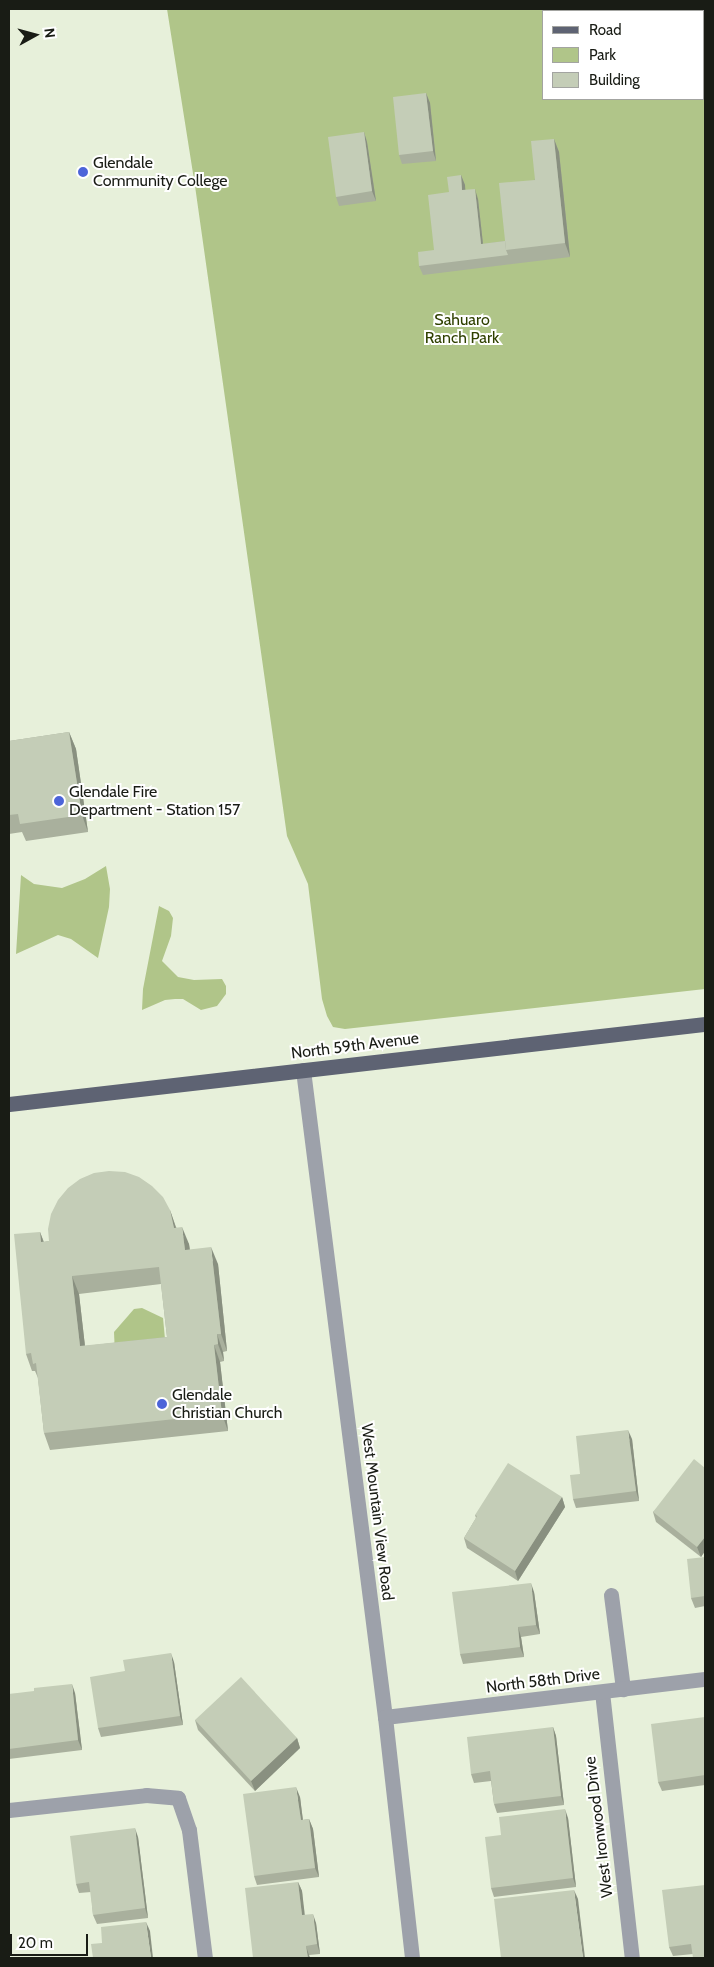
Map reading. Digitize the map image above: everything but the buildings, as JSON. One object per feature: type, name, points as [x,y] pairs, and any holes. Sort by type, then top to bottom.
[{"type":"main road","name":"North 59th Avenue","points":[[9,1104],[705,1024]]},
{"type":"street","name":"West Mountain View Road","points":[[304,1070],[385,1717],[412,1958]]},
{"type":"street","points":[[610,1595],[622,1689]]},
{"type":"street","name":"North 58th Drive","points":[[385,1717],[705,1678]]},
{"type":"street","name":"West Ironwood Drive","points":[[602,1692],[632,1958]]},
{"type":"street","points":[[9,1810],[146,1795],[178,1798],[189,1830],[205,1958]]},
{"type":"green space","name":"Sahuaro Ranch Park","points":[[167,9],[705,9],[705,989],[345,1029],[333,1027],[327,1016],[322,999],[308,884],[287,836],[195,186]]},
{"type":"green space","points":[[106,866],[110,889],[109,907],[98,958],[71,939],[58,935],[16,954],[21,875],[34,884],[62,888],[85,879]]},
{"type":"green space","points":[[159,906],[169,911],[173,918],[171,936],[162,961],[178,977],[194,980],[222,979],[226,986],[226,994],[217,1006],[201,1010],[183,999],[175,999],[165,1000],[142,1010],[143,989]]},
{"type":"green space","points":[[142,1308],[163,1318],[166,1350],[115,1355],[114,1332],[134,1309]]},
{"type":"place","name":"Glendale Community College","points":[[83,172]]},
{"type":"place","name":"Glendale Fire Department - Station 157","points":[[59,801]]},
{"type":"place","name":"Glendale Christian Church","points":[[162,1404]]}]
